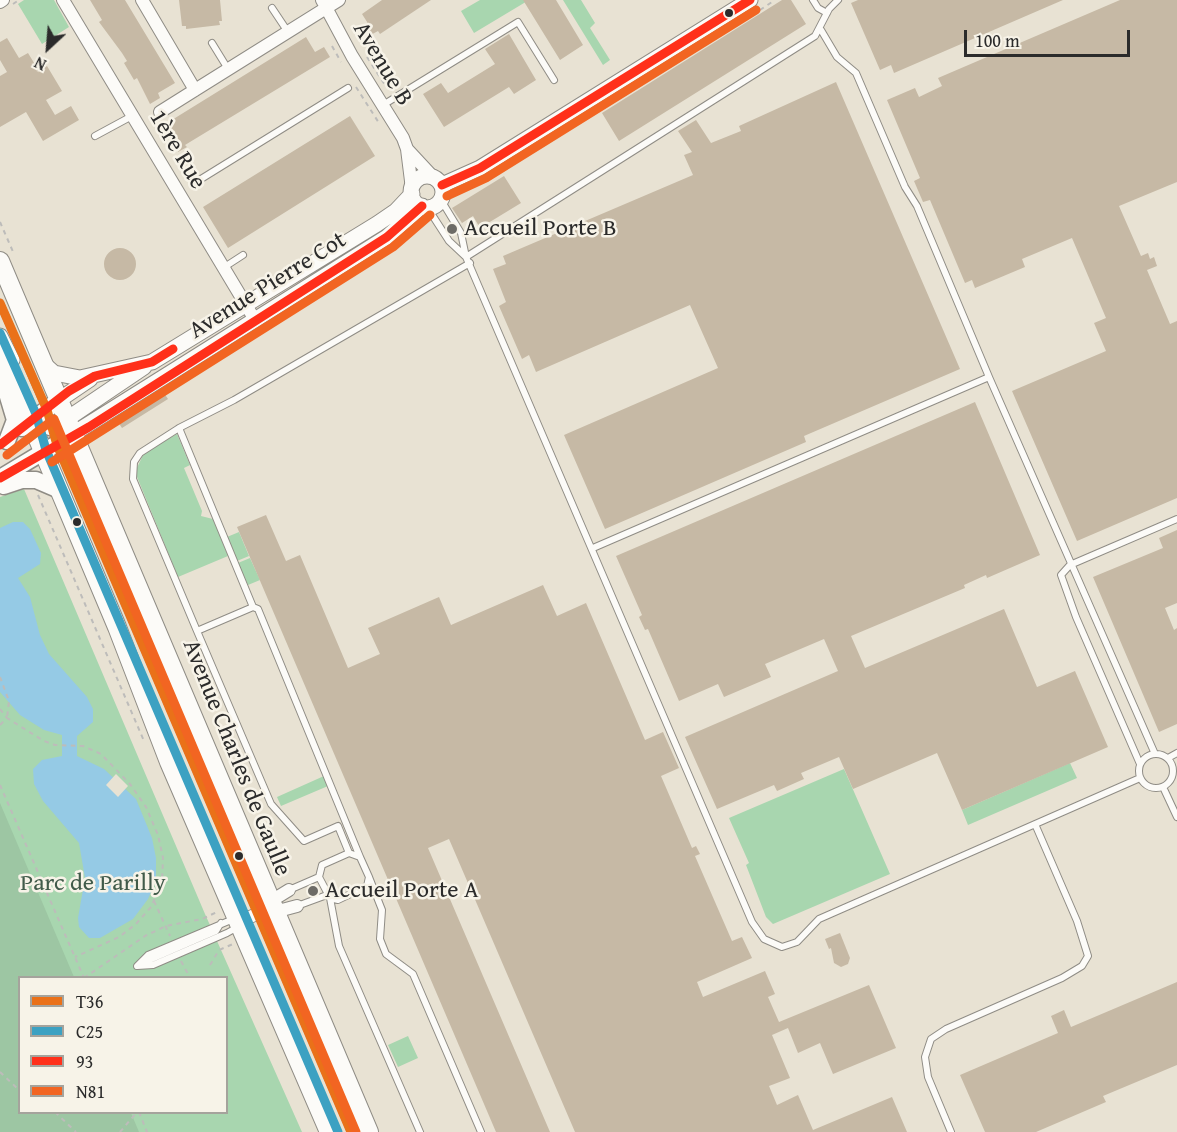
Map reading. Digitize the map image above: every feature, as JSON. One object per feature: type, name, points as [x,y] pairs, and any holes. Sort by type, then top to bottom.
[{"type":"main road","points":[[0,261],[45,364],[44,412],[57,489],[229,926],[329,1132]]},
{"type":"main road","points":[[0,349],[44,412],[64,427],[50,449],[0,478]]},
{"type":"main road","points":[[0,369],[15,420],[3,443]]},
{"type":"main road","points":[[3,443],[44,412]]},
{"type":"main road","name":"Avenue Charles de Gaulle","points":[[44,412],[64,427],[128,558],[264,911],[369,1132]]},
{"type":"main road","points":[[0,487],[22,480],[36,480],[57,489]]},
{"type":"street","name":"1ère Rue","points":[[63,0],[255,320]]},
{"type":"street","points":[[142,0],[195,90]]},
{"type":"street","points":[[160,112],[288,32],[324,4],[339,0]]},
{"type":"street","name":"Avenue Pierre Cot","points":[[64,427],[152,362],[396,211],[480,168],[750,0]]},
{"type":"street","name":"Avenue B","points":[[324,4],[407,149],[427,194]]},
{"type":"street","name":"Avenue B","points":[[407,149],[427,194]]},
{"type":"street","name":"Avenue Pierre Cot","points":[[64,427],[255,320],[387,237],[427,194]]},
{"type":"street","points":[[0,336],[44,412]]},
{"type":"street","name":"Avenue Pierre Cot","points":[[45,364],[54,373],[65,377],[95,376],[152,362]]},
{"type":"street","name":"Avenue Pierre Cot","points":[[44,412],[95,376]]},
{"type":"street","points":[[264,911],[276,898],[289,890]]},
{"type":"street","points":[[229,926],[264,911],[297,906]]},
{"type":"lane","points":[[813,0],[818,8],[827,13]]},
{"type":"lane","points":[[349,853],[338,826],[304,841],[271,804],[133,478],[134,462],[147,446],[234,400],[468,260],[815,36],[821,30],[827,13],[836,1]]},
{"type":"lane","points":[[272,8],[288,32]]},
{"type":"lane","points":[[382,106],[518,22],[554,80]]},
{"type":"lane","points":[[821,30],[837,57],[855,73],[905,187],[917,206],[1070,565],[1075,568],[1155,754]]},
{"type":"lane","points":[[212,43],[228,69]]},
{"type":"lane","points":[[201,179],[348,88]]},
{"type":"lane","points":[[95,136],[132,116]]},
{"type":"lane","points":[[427,194],[449,241],[468,260]]},
{"type":"lane","points":[[427,194],[461,233],[468,260],[752,922],[764,939],[782,947],[797,942],[819,919],[1140,778]]},
{"type":"lane","points":[[223,268],[243,255]]},
{"type":"lane","points":[[0,303],[44,412]]},
{"type":"lane","points":[[593,548],[989,377]]},
{"type":"lane","points":[[179,428],[253,607],[258,609],[382,910],[380,939],[386,954],[413,974],[481,1132]]},
{"type":"lane","points":[[50,449],[264,911],[351,1132]]},
{"type":"lane","points":[[1140,778],[1140,764],[1076,617],[1061,575],[1070,565],[1177,519]]},
{"type":"lane","points":[[197,631],[253,607]]},
{"type":"lane","points":[[1140,764],[1146,757],[1155,754],[1168,758],[1177,753]]},
{"type":"lane","points":[[1140,778],[1153,788],[1163,787],[1173,774],[1168,758]]},
{"type":"lane","points":[[1163,787],[1177,818]]},
{"type":"lane","points":[[951,1132],[928,1077],[925,1058],[932,1040],[946,1029],[1062,978],[1082,966],[1088,956],[1077,921],[1035,824]]},
{"type":"lane","points":[[360,857],[349,853],[322,865],[320,877],[329,897],[339,946],[420,1132]]},
{"type":"lane","points":[[289,890],[320,877]]},
{"type":"lane","points":[[297,906],[329,897],[338,900],[364,890],[369,877]]},
{"type":"lane","points":[[137,966],[229,926]]},
{"type":"lane","points":[[216,931],[229,926]]},
{"type":"lane","points":[[137,966],[148,955],[229,926]]},
{"type":"lane","points":[[137,966],[153,965],[229,926]]},
{"type":"path","points":[[36,489],[148,749]]},
{"type":"path","points":[[0,677],[9,701],[7,718],[0,725]]},
{"type":"path","points":[[0,709],[7,718],[55,745],[83,746],[102,754],[130,784],[146,807],[158,835],[163,866],[162,882],[154,900],[136,924],[119,937],[75,957]]},
{"type":"path","points":[[0,785],[83,976]]},
{"type":"path","points":[[87,976],[145,936],[166,926],[202,919],[218,912]]},
{"type":"path","points":[[0,1072],[18,1089]]},
{"type":"path","points":[[56,1114],[76,1132]]},
{"type":"path","points":[[120,1132],[137,1114]]},
{"type":"path","points":[[138,1114],[147,1132]]},
{"type":"green space","points":[[24,0],[54,0],[69,27],[42,44],[18,4]]},
{"type":"green space","points":[[480,0],[529,0],[474,33],[461,11]]},
{"type":"green space","points":[[563,0],[581,0],[595,23],[590,28],[610,60],[603,65]]},
{"type":"green space","points":[[177,434],[190,465],[184,468],[202,511],[201,516],[213,519],[228,556],[178,577],[135,472],[144,453]]},
{"type":"green space","name":"Parc de Parilly","points":[[24,489],[205,914],[302,1132],[0,1132],[0,497]]},
{"type":"green space","points":[[239,532],[249,556],[237,561],[227,537]]},
{"type":"green space","points":[[250,558],[260,580],[248,585],[238,563]]},
{"type":"green space","points":[[1070,763],[1077,778],[968,825],[962,810]]},
{"type":"green space","points":[[844,769],[890,874],[773,924],[766,917],[746,865],[749,863],[729,818]]},
{"type":"green space","points":[[324,776],[328,786],[281,806],[277,797]]},
{"type":"green space","points":[[0,803],[74,976],[18,976],[18,1114],[131,1114],[139,1132],[0,1132]]},
{"type":"green space","points":[[408,1036],[418,1058],[398,1067],[388,1045]]},
{"type":"water","points":[[13,522],[23,522],[30,529],[41,553],[40,564],[18,578],[30,597],[40,635],[49,654],[87,697],[93,709],[93,722],[77,736],[77,756],[104,769],[136,799],[152,838],[156,858],[156,881],[148,899],[133,919],[100,938],[89,938],[79,927],[78,918],[85,878],[79,843],[43,801],[34,784],[33,769],[42,760],[62,756],[62,735],[44,730],[20,715],[0,692],[0,528]]},
{"type":"pier","points":[[116,774],[128,786],[118,797],[106,785]]},
{"type":"building","points":[[90,0],[125,0],[175,83],[158,93],[160,98],[150,104],[137,78],[134,80],[124,63],[127,61],[99,22],[102,20]]},
{"type":"building","points":[[179,0],[220,0],[222,21],[219,21],[220,25],[186,29],[186,26],[182,26]]},
{"type":"building","points":[[382,0],[431,0],[380,34],[378,31],[365,38],[361,30],[369,25],[362,14]]},
{"type":"building","points":[[523,0],[556,0],[583,45],[560,60]]},
{"type":"building","points":[[782,0],[791,0],[806,24],[619,141],[602,113]]},
{"type":"building","points":[[858,0],[1063,0],[894,73],[891,65],[880,70],[851,3]]},
{"type":"building","points":[[1120,0],[1177,0],[1177,182],[1119,206],[1141,256],[1148,253],[1150,259],[1154,257],[1157,266],[1147,270],[1170,324],[1177,321],[1177,498],[1077,541],[1012,391],[1106,351],[1094,323],[1106,318],[1072,238],[1022,259],[1025,267],[975,288],[972,280],[965,283],[930,200],[923,202],[914,181],[920,178],[887,100],[915,88],[919,97],[942,86],[938,78]]},
{"type":"building","points":[[509,34],[536,80],[514,94],[509,87],[444,127],[423,94],[441,83],[448,93],[495,64],[485,49]]},
{"type":"building","points":[[306,37],[315,52],[324,47],[330,57],[185,145],[187,147],[178,152],[170,140],[175,137],[167,123]]},
{"type":"building","points":[[7,38],[19,58],[28,53],[39,71],[47,66],[62,91],[46,100],[55,115],[71,106],[79,120],[43,141],[26,112],[0,127],[0,76],[7,72],[0,60],[0,42]]},
{"type":"building","points":[[836,82],[960,369],[804,436],[806,442],[605,529],[564,435],[718,368],[690,305],[536,372],[529,355],[522,359],[499,306],[506,302],[493,269],[506,264],[503,256],[693,175],[684,155],[692,152],[678,131],[696,120],[711,143],[741,131],[739,126]]},
{"type":"building","points":[[350,116],[375,156],[228,248],[203,207]]},
{"type":"building","points":[[504,176],[521,203],[480,228],[473,216],[462,223],[452,208]]},
{"type":"building","points":[[120,248],[131,253],[136,264],[131,275],[120,280],[109,275],[104,264],[109,253]]},
{"type":"building","points":[[162,390],[168,399],[122,428],[116,419]]},
{"type":"building","points":[[975,402],[1040,555],[987,578],[986,575],[964,585],[965,588],[851,636],[865,668],[1004,609],[1037,687],[1075,671],[1108,747],[962,810],[937,753],[853,789],[839,757],[801,773],[804,779],[777,791],[774,785],[717,809],[685,737],[838,671],[824,639],[765,664],[771,677],[724,697],[718,684],[679,701],[648,629],[645,630],[639,617],[642,615],[616,556]]},
{"type":"building","points":[[266,515],[286,561],[300,555],[348,668],[380,654],[368,628],[439,597],[451,625],[543,585],[557,616],[586,603],[645,740],[663,732],[679,768],[661,776],[692,848],[696,846],[700,854],[695,856],[732,941],[742,937],[752,958],[697,982],[703,997],[765,971],[775,994],[768,997],[779,1022],[869,985],[896,1048],[833,1074],[820,1043],[798,1053],[788,1028],[772,1035],[790,1078],[769,1086],[777,1105],[798,1095],[813,1130],[892,1097],[907,1132],[575,1132],[449,839],[428,848],[550,1132],[496,1132],[237,527]]},
{"type":"building","points":[[1177,530],[1177,603],[1165,608],[1174,630],[1177,628],[1177,724],[1159,732],[1093,577],[1163,548],[1159,538]]},
{"type":"building","points":[[840,933],[850,958],[848,964],[841,967],[834,963],[831,948],[829,949],[825,939]]},
{"type":"building","points":[[1177,982],[1177,1065],[1103,1096],[1106,1102],[1036,1132],[985,1132],[960,1075],[1058,1033],[1051,1016],[1064,1010],[1071,1027]]},
{"type":"transit line","name":"93","points":[[442,185],[480,168],[750,0]]},
{"type":"transit line","name":"N81","points":[[447,196],[486,178],[756,10]]},
{"type":"transit line","name":"93","points":[[0,478],[89,427],[387,237],[422,206]]},
{"type":"transit line","name":"N81","points":[[52,462],[393,247],[430,215]]},
{"type":"transit line","name":"T36","points":[[0,303],[47,410],[57,445],[351,1132]]},
{"type":"transit line","name":"C25","points":[[0,333],[36,414],[46,450],[338,1132]]},
{"type":"transit line","name":"93","points":[[0,445],[69,391],[95,376],[152,362],[173,349]]},
{"type":"transit line","name":"N81","points":[[7,455],[54,419],[356,1132]]},
{"type":"place","name":"Accueil Porte B","points":[[452,229]]},
{"type":"place","name":"Accueil Porte A","points":[[313,891]]}]
